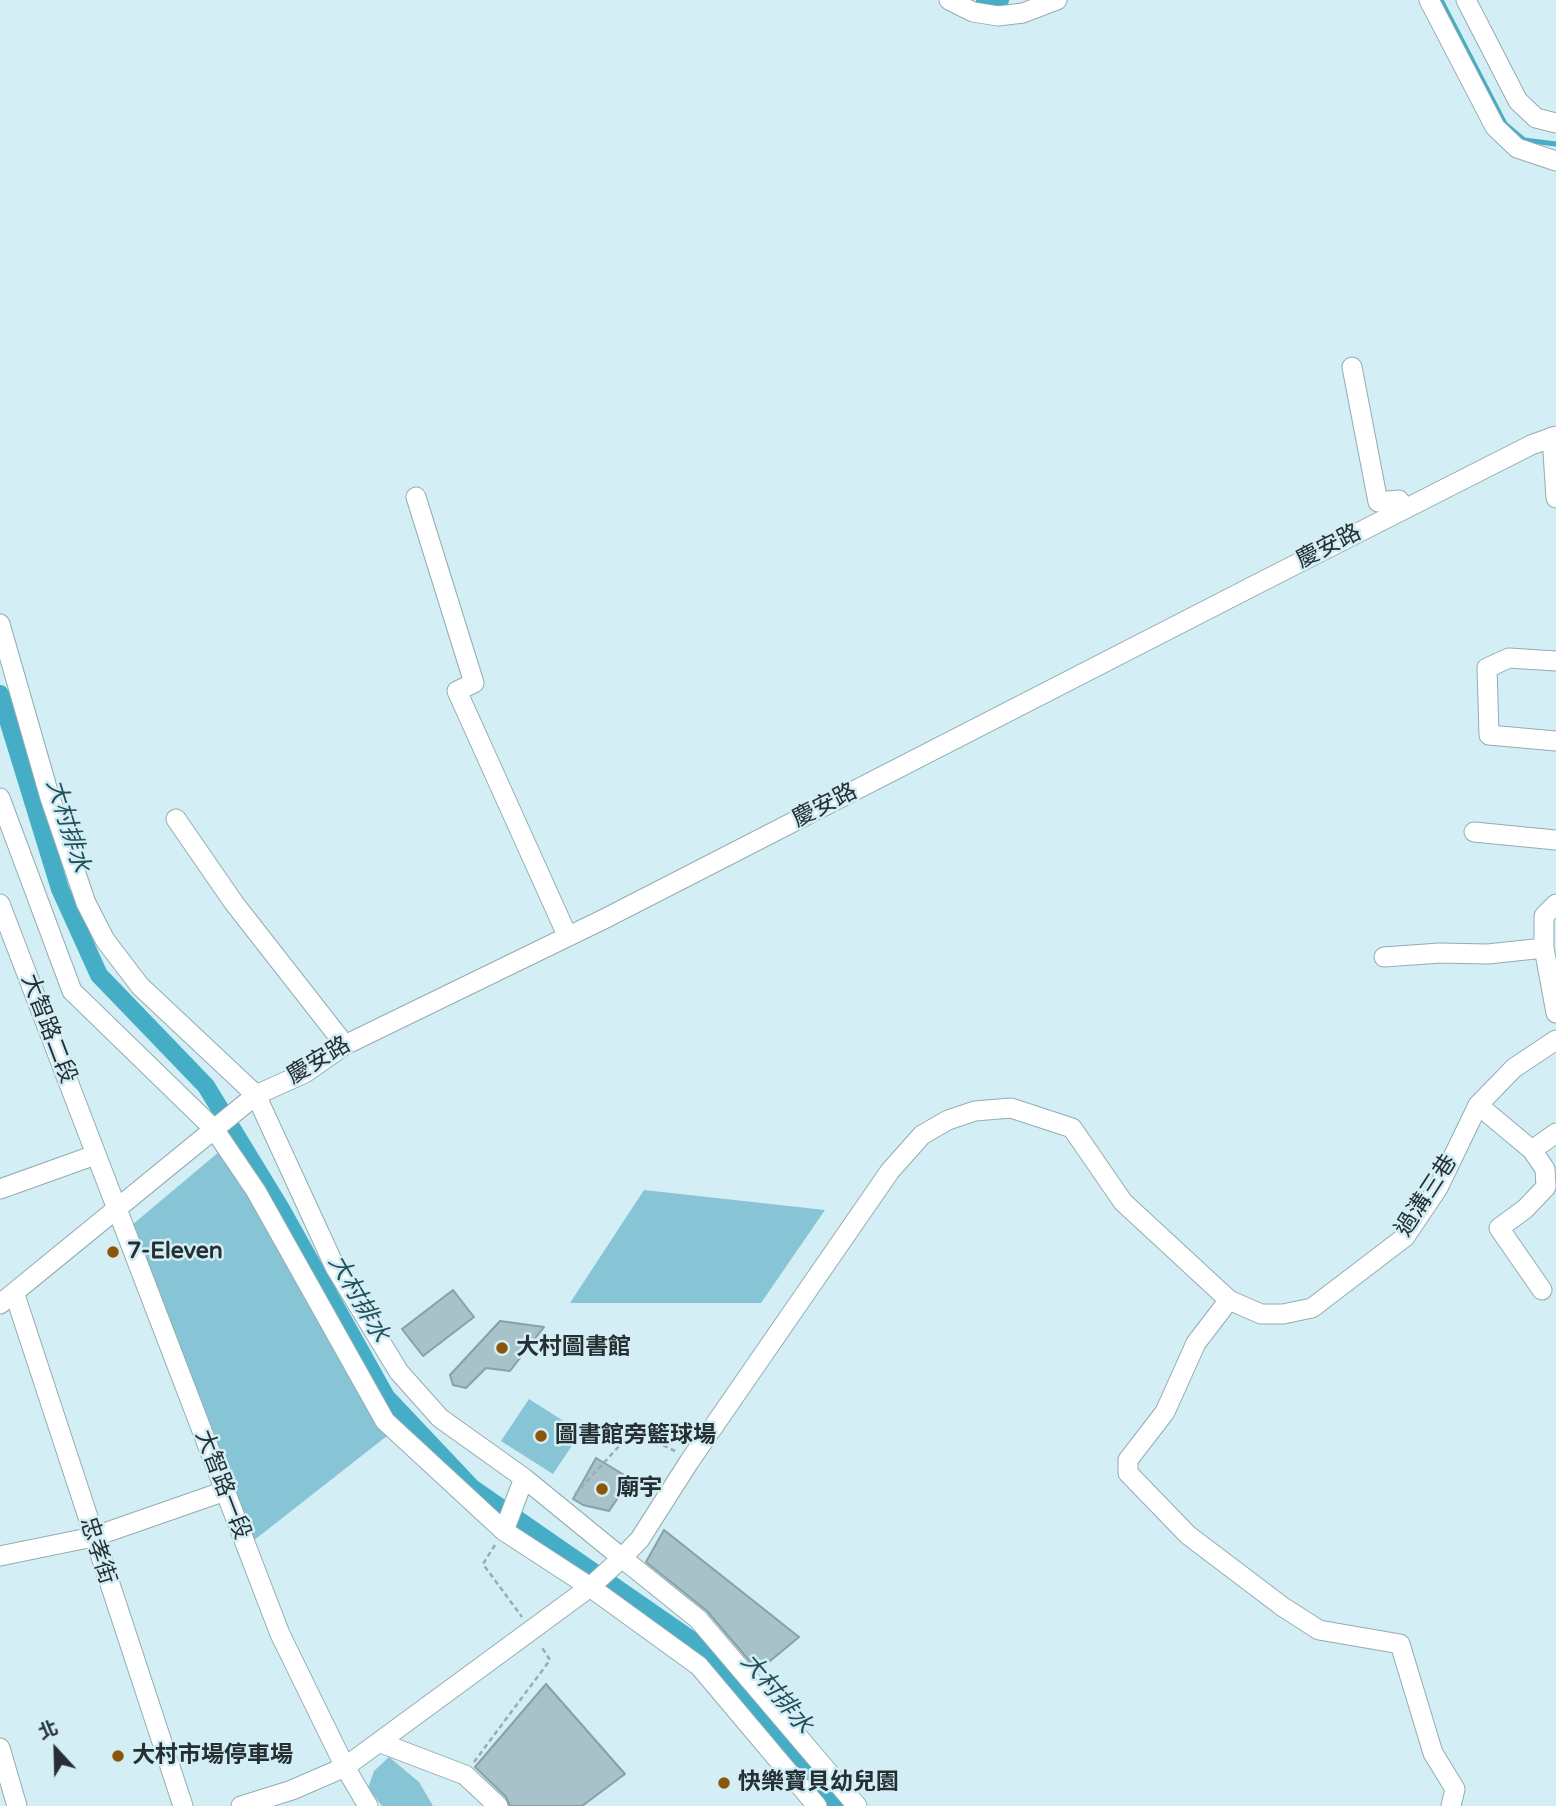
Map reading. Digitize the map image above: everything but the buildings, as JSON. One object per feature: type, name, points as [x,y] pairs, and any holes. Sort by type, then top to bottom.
[{"type":"street","points":[[949,0],[973,12],[998,16],[1023,13],[1057,0]]},
{"type":"street","points":[[1429,0],[1495,127],[1517,148],[1556,161]]},
{"type":"street","points":[[1466,0],[1518,101],[1536,118],[1556,123]]},
{"type":"street","points":[[1352,367],[1378,502],[1399,500],[1398,512]]},
{"type":"street","points":[[1554,437],[1556,498]]},
{"type":"street","name":"慶安路","points":[[7,1299],[250,1101],[305,1073],[345,1045],[618,912],[1398,512],[1531,445],[1554,437]]},
{"type":"street","points":[[416,497],[474,683],[457,691],[567,935]]},
{"type":"street","points":[[0,624],[50,797],[86,903],[105,940],[140,986],[250,1101],[335,1267],[399,1372],[440,1418],[524,1478],[698,1619],[858,1806]]},
{"type":"street","points":[[1556,661],[1509,658],[1487,668],[1489,735],[1556,741]]},
{"type":"street","points":[[0,798],[72,991],[217,1126],[385,1421],[504,1531],[590,1587],[699,1667],[817,1806]]},
{"type":"street","points":[[176,819],[234,904],[345,1045]]},
{"type":"street","points":[[1474,832],[1556,840]]},
{"type":"street","name":"大智路二段","points":[[0,904],[96,1155]]},
{"type":"street","points":[[1556,904],[1544,916],[1544,948],[1556,1013]]},
{"type":"street","points":[[1384,957],[1440,953],[1488,954],[1544,948]]},
{"type":"street","name":"過溝三巷","points":[[241,1806],[292,1790],[345,1767],[590,1587],[622,1558],[640,1539],[689,1462],[906,1149],[922,1135],[948,1120],[975,1111],[1011,1108],[1072,1128],[1123,1202],[1230,1300],[1261,1314],[1283,1314],[1312,1308],[1405,1237],[1438,1188],[1478,1105],[1514,1068],[1556,1040]]},
{"type":"street","points":[[1478,1105],[1532,1150],[1545,1170],[1546,1187],[1525,1209],[1499,1228],[1542,1290]]},
{"type":"street","points":[[1532,1150],[1556,1133]]},
{"type":"street","points":[[0,1189],[96,1155]]},
{"type":"street","name":"大智路一段","points":[[96,1155],[280,1634],[345,1767],[368,1806]]},
{"type":"street","name":"忠孝街","points":[[7,1299],[93,1537],[183,1806]]},
{"type":"street","points":[[1230,1300],[1196,1343],[1165,1412],[1128,1460],[1128,1473],[1188,1535],[1283,1607],[1319,1630],[1400,1644],[1433,1753],[1455,1789],[1451,1806]]},
{"type":"street","points":[[504,1531],[524,1478]]},
{"type":"street","points":[[0,1556],[93,1537],[225,1491]]},
{"type":"street","points":[[381,1743],[465,1775],[498,1806]]},
{"type":"street","points":[[0,1748],[17,1806]]},
{"type":"path","points":[[561,1510],[633,1431],[667,1445],[689,1462]]},
{"type":"path","points":[[465,1775],[550,1660],[531,1629],[483,1564],[504,1531]]},
{"type":"shaded area","points":[[220,1151],[392,1432],[253,1541],[132,1225]]},
{"type":"shaded area","points":[[644,1190],[825,1210],[761,1303],[570,1303]]},
{"type":"shaded area","name":"圖書館旁籃球場","points":[[529,1399],[581,1432],[553,1474],[501,1441]]},
{"type":"shaded area","points":[[389,1757],[419,1782],[433,1806],[382,1806],[368,1788],[374,1771]]},
{"type":"waterway","points":[[985,0],[993,3],[1000,0]]},
{"type":"waterway","points":[[1441,0],[1505,124],[1524,140],[1556,144]]},
{"type":"waterway","name":"大村排水","points":[[0,694],[60,889],[99,975],[206,1086],[281,1209],[386,1397],[472,1488],[710,1653],[837,1806]]},
{"type":"place","name":"7-Eleven","points":[[113,1252]]},
{"type":"place","name":"大村圖書館","points":[[502,1348]]},
{"type":"place","name":"圖書館旁籃球場","points":[[541,1436]]},
{"type":"place","name":"廟宇","points":[[602,1489]]},
{"type":"place","name":"大村市場停車場","points":[[118,1756]]},
{"type":"place","name":"快樂寶貝幼兒園","points":[[724,1783]]}]
